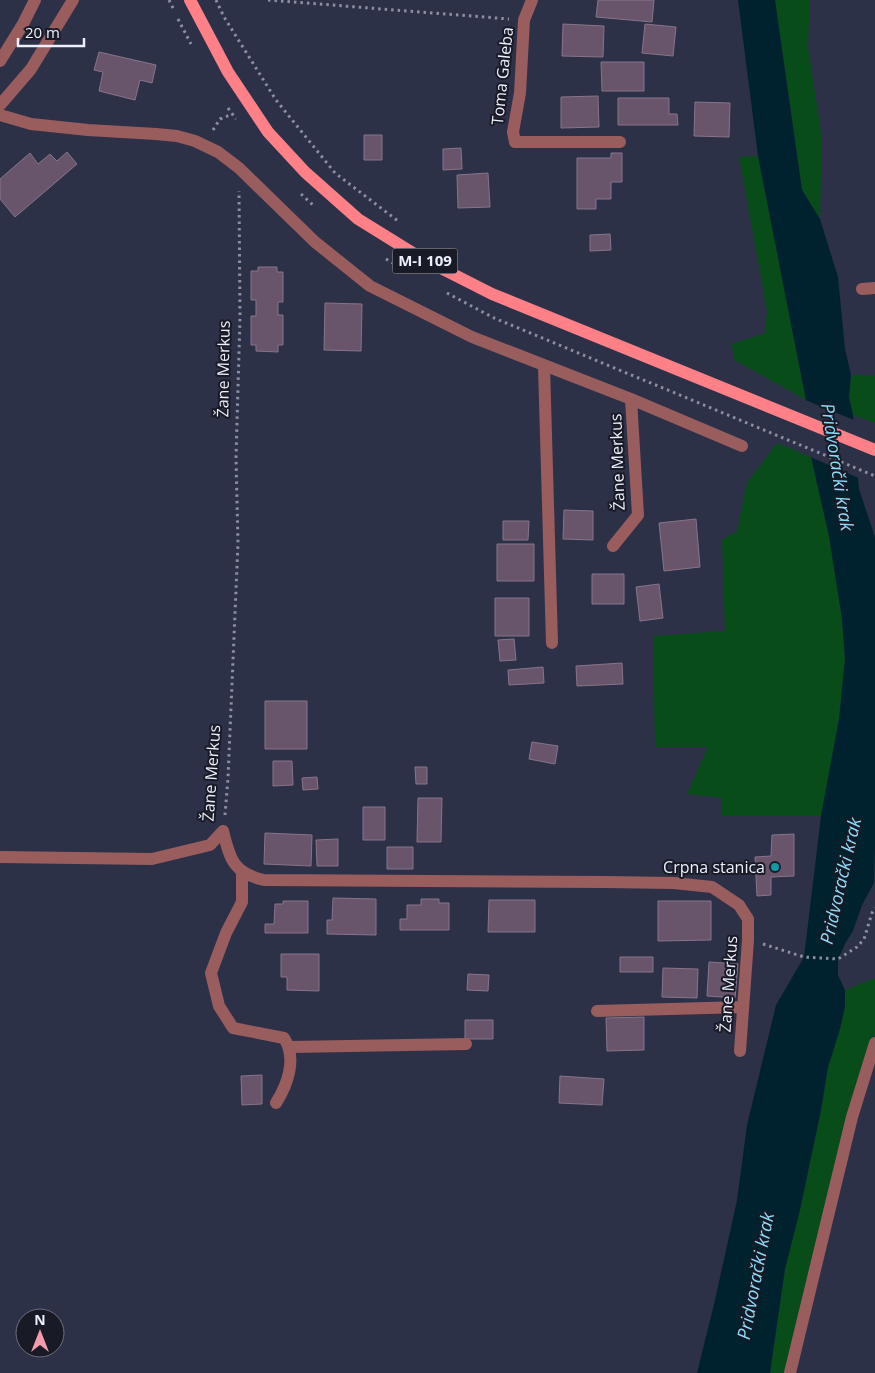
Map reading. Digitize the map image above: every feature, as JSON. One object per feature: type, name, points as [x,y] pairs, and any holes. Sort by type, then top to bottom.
[{"type":"main road","name":"M-I 109","points":[[190,0],[228,72],[268,132],[304,172],[358,219],[421,258],[492,294],[875,450]]},
{"type":"street","points":[[0,61],[23,24],[35,0]]},
{"type":"street","points":[[0,105],[31,69],[74,0]]},
{"type":"street","name":"Toma Galeba","points":[[532,0],[524,20],[520,93],[513,132],[515,142],[620,142]]},
{"type":"street","name":"Žane Merkus","points":[[0,115],[31,124],[177,136],[195,141],[218,152],[239,168],[315,242],[370,286],[472,337],[631,399],[742,446]]},
{"type":"street","points":[[862,289],[875,288]]},
{"type":"street","points":[[544,366],[552,643]]},
{"type":"street","name":"Žane Merkus","points":[[613,546],[638,515],[631,399]]},
{"type":"street","points":[[0,857],[152,858],[210,845],[223,831]]},
{"type":"street","name":"Žane Merkus","points":[[223,831],[229,857],[242,872],[264,880],[674,883],[712,887],[739,905],[748,919],[740,1051]]},
{"type":"street","points":[[242,872],[242,902],[226,933],[211,973],[218,1006],[233,1028],[284,1038],[290,1047],[290,1073],[284,1091],[276,1103]]},
{"type":"street","points":[[597,1011],[743,1007]]},
{"type":"street","points":[[790,1373],[852,1117],[875,1043]]},
{"type":"street","points":[[290,1047],[466,1044]]},
{"type":"path","points":[[216,0],[276,100],[334,173],[404,226]]},
{"type":"path","points":[[268,0],[524,20]]},
{"type":"path","points":[[195,141],[210,135],[220,119],[232,114]]},
{"type":"path","name":"Žane Merkus","points":[[223,831],[228,768],[238,543],[236,458],[240,317],[239,168]]},
{"type":"path","points":[[785,439],[875,476]]},
{"type":"path","points":[[748,940],[804,957],[838,959],[857,947],[864,939],[875,908]]},
{"type":"green space","points":[[775,0],[810,0],[808,47],[822,139],[820,219],[802,190]]},
{"type":"green space","points":[[758,156],[806,400],[734,360],[732,344],[765,333],[767,311],[739,157]]},
{"type":"green space","points":[[851,375],[875,375],[875,423],[853,415],[849,397]]},
{"type":"green space","points":[[777,443],[811,457],[829,536],[842,619],[845,659],[839,719],[821,816],[722,816],[721,798],[687,794],[708,747],[655,747],[653,636],[725,631],[722,540],[737,531],[747,483]]},
{"type":"green space","points":[[875,978],[875,1033],[849,1116],[787,1373],[770,1373],[785,1269],[800,1210],[828,1067],[845,1007],[845,990]]},
{"type":"water","name":"Pridvorački krak","points":[[738,0],[775,0],[802,190],[820,219],[838,277],[845,349],[851,375],[849,397],[853,415],[859,489],[875,537],[874,883],[862,905],[853,931],[838,959],[838,975],[845,990],[845,1007],[828,1067],[800,1210],[785,1269],[770,1373],[697,1373],[737,1200],[747,1125],[776,1005],[804,957],[821,816],[839,719],[845,659],[842,619],[829,536],[811,457],[806,400],[758,156]]},
{"type":"pier","points":[[803,399],[856,421],[861,479],[808,456]]},
{"type":"building","points":[[598,0],[654,0],[652,22],[596,17]]},
{"type":"building","points":[[563,24],[604,26],[603,57],[562,56]]},
{"type":"building","points":[[645,24],[676,27],[673,56],[642,53]]},
{"type":"building","points":[[99,52],[156,65],[152,83],[140,80],[135,100],[99,91],[103,72],[94,70]]},
{"type":"building","points":[[601,62],[644,62],[644,91],[602,91]]},
{"type":"building","points":[[598,96],[599,127],[561,128],[561,97]]},
{"type":"building","points":[[618,98],[669,98],[669,114],[677,114],[678,125],[618,125]]},
{"type":"building","points":[[695,102],[730,103],[729,137],[694,136]]},
{"type":"building","points":[[364,135],[382,135],[382,160],[364,160]]},
{"type":"building","points":[[461,148],[462,169],[443,170],[443,149]]},
{"type":"building","points":[[67,152],[77,164],[15,217],[0,199],[0,179],[30,153],[38,164],[50,154],[57,161]]},
{"type":"building","points":[[611,153],[622,153],[622,182],[611,182],[611,199],[596,199],[596,209],[577,209],[577,158],[611,158]]},
{"type":"building","points":[[488,173],[490,207],[458,208],[457,175]]},
{"type":"building","points":[[610,234],[611,250],[590,251],[590,235]]},
{"type":"building","points":[[258,267],[277,267],[277,272],[283,272],[283,302],[278,302],[278,315],[283,315],[283,345],[278,345],[278,352],[256,351],[256,345],[251,345],[251,316],[256,316],[256,300],[251,300],[251,271],[258,271]]},
{"type":"building","points":[[325,303],[362,304],[361,351],[324,350]]},
{"type":"building","points":[[564,510],[593,511],[593,540],[563,539]]},
{"type":"building","points":[[696,519],[700,567],[664,571],[659,523]]},
{"type":"building","points":[[503,521],[529,521],[528,540],[503,540]]},
{"type":"building","points":[[497,544],[534,544],[534,581],[497,581]]},
{"type":"building","points":[[592,574],[624,574],[624,604],[592,604]]},
{"type":"building","points":[[659,584],[663,618],[640,621],[636,587]]},
{"type":"building","points":[[495,598],[529,598],[529,636],[495,636]]},
{"type":"building","points":[[514,639],[516,660],[500,661],[498,640]]},
{"type":"building","points":[[622,663],[623,684],[577,686],[576,666]]},
{"type":"building","points":[[543,667],[544,683],[509,685],[508,670]]},
{"type":"building","points":[[265,701],[307,701],[307,749],[265,749]]},
{"type":"building","points":[[532,742],[558,746],[555,764],[529,759]]},
{"type":"building","points":[[273,761],[292,761],[293,785],[273,786]]},
{"type":"building","points":[[415,767],[427,767],[427,784],[416,784]]},
{"type":"building","points":[[317,777],[318,789],[303,790],[302,778]]},
{"type":"building","points":[[418,798],[442,798],[441,842],[417,842]]},
{"type":"building","points":[[363,807],[385,807],[385,840],[363,840]]},
{"type":"building","points":[[265,833],[312,835],[311,866],[264,864]]},
{"type":"building","name":"Crpna stanica","points":[[794,834],[794,876],[771,877],[771,895],[757,896],[755,857],[771,856],[772,835]]},
{"type":"building","points":[[338,839],[338,866],[317,866],[316,840]]},
{"type":"building","points":[[387,847],[413,847],[413,869],[387,869]]},
{"type":"building","points":[[333,898],[376,899],[376,935],[327,934],[327,920],[332,920]]},
{"type":"building","points":[[421,899],[439,899],[439,903],[449,903],[449,930],[400,930],[400,919],[407,919],[407,905],[421,905]]},
{"type":"building","points":[[489,900],[535,900],[535,932],[488,932]]},
{"type":"building","points":[[283,901],[308,901],[308,933],[265,933],[265,924],[274,924],[275,904],[283,904]]},
{"type":"building","points":[[658,901],[711,901],[711,940],[658,941]]},
{"type":"building","points":[[281,954],[319,954],[319,991],[287,990],[287,977],[281,977]]},
{"type":"building","points":[[620,957],[653,957],[653,972],[620,972]]},
{"type":"building","points":[[709,962],[738,964],[735,998],[707,996]]},
{"type":"building","points":[[663,968],[698,969],[697,998],[662,997]]},
{"type":"building","points":[[468,974],[489,975],[488,991],[467,990]]},
{"type":"building","points":[[644,1017],[644,1050],[607,1051],[606,1018]]},
{"type":"building","points":[[465,1020],[493,1020],[493,1039],[465,1039]]},
{"type":"building","points":[[262,1075],[262,1104],[242,1105],[241,1076]]},
{"type":"building","points":[[560,1076],[604,1079],[602,1105],[559,1103]]},
{"type":"place","name":"Crpna stanica","points":[[775,867]]}]
